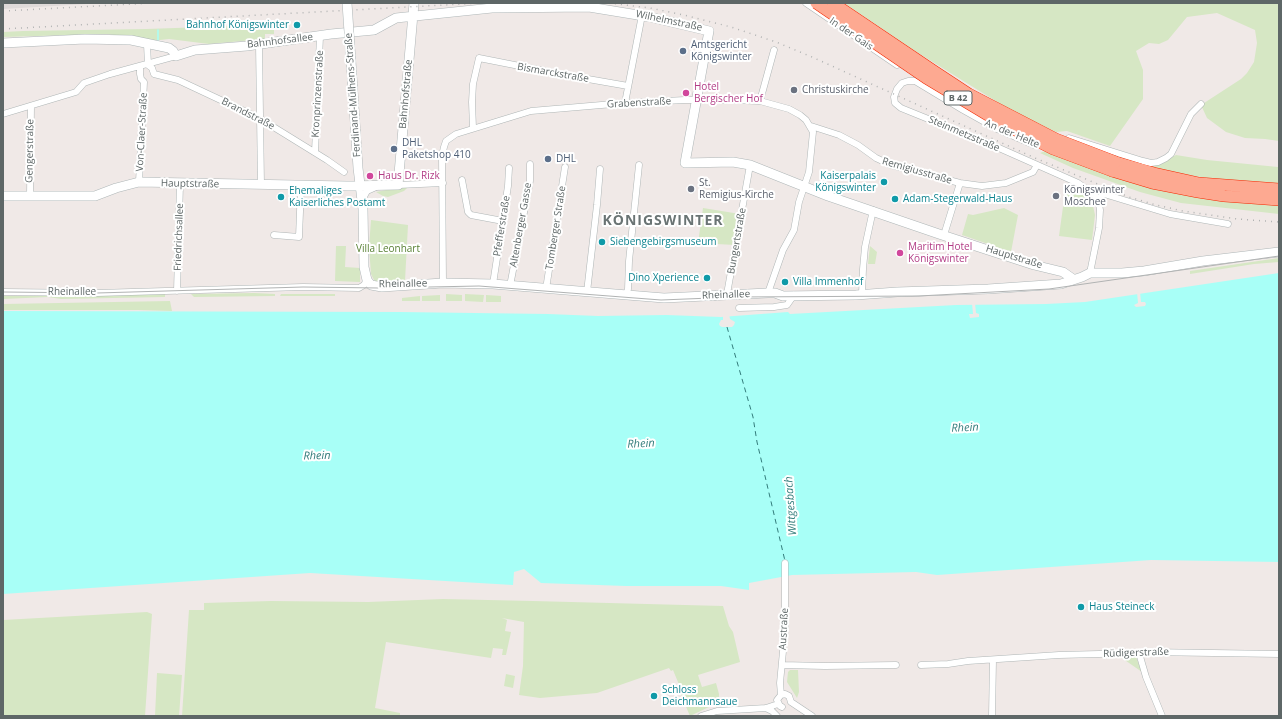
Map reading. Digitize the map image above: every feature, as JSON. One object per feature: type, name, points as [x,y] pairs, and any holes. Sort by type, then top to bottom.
[{"type":"highway","name":"B 42","points":[[816,3],[926,78],[1002,123],[1053,149],[1114,167],[1199,182],[1279,189]]},
{"type":"highway","name":"B 42","points":[[834,3],[970,94],[1056,139],[1114,167],[1152,183],[1224,196],[1279,200]]},
{"type":"street","name":"Ferdinand-Mülhens-Straße","points":[[347,3],[358,168],[362,200],[364,267],[367,280]]},
{"type":"street","name":"Bahnhofstraße","points":[[398,185],[414,3]]},
{"type":"street","name":"In der Gais","points":[[806,3],[897,65]]},
{"type":"street","name":"Wilhelmstraße","points":[[414,15],[492,8],[589,7],[646,16],[709,31],[696,101]]},
{"type":"street","name":"Bahnhofsallee","points":[[176,56],[195,50],[259,44],[362,31],[379,28],[393,18],[414,15]]},
{"type":"street","points":[[625,103],[646,16]]},
{"type":"street","name":"Kronprinzenstraße","points":[[315,152],[320,36]]},
{"type":"street","points":[[3,43],[85,39],[131,40],[169,48],[176,56],[140,67],[130,68],[84,83],[76,92],[3,114]]},
{"type":"street","points":[[147,44],[148,64],[152,68],[154,74]]},
{"type":"street","points":[[259,44],[261,185]]},
{"type":"street","points":[[760,101],[774,50]]},
{"type":"street","name":"Bismarckstraße","points":[[473,128],[473,84],[479,58],[628,86]]},
{"type":"street","name":"Von-Claer-Straße","points":[[140,67],[141,79],[144,82]]},
{"type":"street","name":"Brandstraße","points":[[154,74],[178,80],[259,118],[315,152],[344,172]]},
{"type":"street","name":"Von-Claer-Straße","points":[[139,182],[144,82],[148,77],[154,74]]},
{"type":"street","name":"An der Helte","points":[[894,101],[897,89],[904,82],[911,80],[990,125],[1035,146],[1043,147],[1067,138],[1151,163],[1158,162],[1171,154],[1191,114],[1201,104]]},
{"type":"street","name":"Grabenstraße","points":[[443,183],[442,156],[446,141],[456,134],[473,128],[531,111],[625,103],[685,100],[760,101],[789,109],[800,115],[811,126]]},
{"type":"street","name":"Hauptstraße","points":[[696,101],[685,163],[733,162],[750,165],[804,187],[944,235],[1034,265],[1063,272],[1073,279]]},
{"type":"street","name":"Steinmetzstraße","points":[[894,101],[901,108],[960,131],[1078,183],[1098,199]]},
{"type":"street","name":"Gengerstraße","points":[[30,196],[31,106]]},
{"type":"street","points":[[768,293],[783,250],[794,230],[799,202],[809,172],[813,137],[811,126]]},
{"type":"street","name":"Remigiusstraße","points":[[811,126],[839,135],[858,145],[876,158],[891,165],[960,183],[982,186],[1006,183],[1033,172],[1037,165]]},
{"type":"street","name":"Altenberger Gasse","points":[[510,286],[530,181],[530,164]]},
{"type":"street","points":[[626,295],[639,165]]},
{"type":"street","name":"Bungertstraße","points":[[727,294],[750,165]]},
{"type":"street","name":"Tomberger Straße","points":[[546,289],[565,167]]},
{"type":"street","points":[[347,186],[358,168]]},
{"type":"street","name":"Pfefferstraße","points":[[493,284],[508,186],[509,168]]},
{"type":"street","points":[[587,292],[600,169]]},
{"type":"street","points":[[462,180],[468,212],[471,215],[503,221]]},
{"type":"street","name":"Hauptstraße","points":[[3,196],[95,196],[116,188],[139,182],[301,186],[360,186],[443,183]]},
{"type":"street","points":[[442,283],[443,183]]},
{"type":"street","points":[[944,235],[960,183]]},
{"type":"street","name":"Friedrichsallee","points":[[177,290],[180,184]]},
{"type":"street","points":[[362,200],[369,190],[380,185]]},
{"type":"street","points":[[274,236],[299,237],[301,186]]},
{"type":"street","points":[[1090,273],[1100,210],[1098,199],[1104,194],[1170,214],[1228,224]]},
{"type":"street","points":[[862,294],[865,247],[873,210]]},
{"type":"street","points":[[1073,279],[1090,273],[1122,274],[1203,261],[1279,252]]},
{"type":"street","name":"Rheinallee","points":[[3,292],[97,292],[303,287],[359,288],[364,285],[367,280],[372,285],[382,287],[442,283],[493,284],[664,298],[727,294],[775,293],[783,296],[988,290],[1061,284],[1069,282],[1073,279]]},
{"type":"street","points":[[777,307],[787,305],[794,295]]},
{"type":"street","points":[[777,307],[783,302],[783,296]]},
{"type":"street","name":"Rheinallee","points":[[739,308],[777,307]]},
{"type":"street","name":"Austraße","points":[[766,708],[778,716],[780,705],[778,698],[781,695],[780,683],[784,630],[786,563]]},
{"type":"street","name":"Rüdigerstraße","points":[[921,665],[1059,655],[1147,652],[1279,654]]},
{"type":"street","points":[[1139,653],[1146,677],[1162,716]]},
{"type":"street","points":[[992,716],[993,660]]},
{"type":"street","points":[[782,665],[896,665]]},
{"type":"street","points":[[781,695],[785,694],[789,696],[791,702],[812,716]]},
{"type":"street","points":[[702,716],[717,712],[766,708],[780,705],[787,707],[791,702]]},
{"type":"shaded area","points":[[3,3],[104,3],[3,9]]},
{"type":"green space","points":[[844,3],[1279,3],[1279,141],[1245,138],[1226,132],[1207,118],[1201,105],[1241,79],[1247,73],[1254,62],[1257,43],[1255,30],[1217,13],[1187,17],[1168,40],[1159,44],[1149,43],[1136,51],[1143,70],[1143,99],[1110,146],[1067,131],[1056,132],[1015,113],[915,51]]},
{"type":"green space","points":[[263,23],[274,23],[274,34],[265,34],[265,39],[209,44],[169,39],[151,41],[107,34],[3,37],[3,32],[263,25]]},
{"type":"green space","points":[[1048,150],[1279,203],[1279,214],[1181,203],[1140,192],[1073,168],[1040,153]]},
{"type":"green space","points":[[1098,150],[1159,164],[1176,155],[1207,160],[1278,167],[1279,186],[1225,181],[1158,170]]},
{"type":"green space","points":[[1066,185],[1082,192],[1090,199],[1095,215],[1092,240],[1059,236]]},
{"type":"green space","points":[[397,188],[407,188],[404,191],[388,197],[376,192]]},
{"type":"green space","points":[[703,208],[740,214],[735,245],[698,243]]},
{"type":"green space","points":[[1004,208],[1018,215],[1011,252],[962,235],[968,214],[973,215]]},
{"type":"green space","name":"Villa Leonhart","points":[[371,220],[408,225],[405,281],[377,282],[374,280],[371,274],[369,247]]},
{"type":"green space","points":[[336,246],[346,246],[345,267],[360,268],[360,282],[335,281]]},
{"type":"green space","points":[[870,246],[877,252],[875,264],[868,264]]},
{"type":"green space","points":[[1279,258],[1279,262],[1254,264],[1190,274],[1190,271]]},
{"type":"green space","points":[[165,294],[165,297],[61,299],[48,297],[3,299],[3,296]]},
{"type":"green space","points":[[191,294],[275,294],[275,296],[194,297]]},
{"type":"green space","points":[[281,294],[335,294],[335,296],[280,296]]},
{"type":"green space","points":[[446,294],[462,295],[462,301],[446,301]]},
{"type":"green space","points":[[465,294],[484,295],[483,302],[465,301]]},
{"type":"green space","points":[[440,295],[440,301],[422,301],[422,296]]},
{"type":"green space","points":[[486,295],[501,296],[501,302],[486,302]]},
{"type":"green space","points":[[420,296],[420,301],[402,301],[402,298]]},
{"type":"green space","points":[[170,301],[172,311],[3,310],[3,304]]},
{"type":"green space","points":[[443,599],[723,606],[729,626],[733,632],[740,662],[698,675],[702,687],[716,683],[719,694],[719,706],[709,707],[690,716],[678,688],[680,687],[673,670],[671,671],[669,668],[597,693],[540,698],[519,695],[523,666],[524,622],[502,618],[507,620],[505,631],[511,632],[506,655],[502,655],[503,649],[493,648],[491,658],[386,642],[375,708],[400,713],[400,716],[182,716],[189,610],[204,610],[204,603],[271,601],[368,602]]},
{"type":"green space","points":[[147,612],[152,614],[145,716],[3,716],[3,620]]},
{"type":"green space","points":[[1119,656],[1136,657],[1142,672]]},
{"type":"green space","points":[[790,670],[798,670],[799,692],[797,698],[787,682],[788,672]]},
{"type":"green space","points":[[157,673],[182,675],[179,716],[155,716]]},
{"type":"green space","points":[[506,674],[515,676],[513,688],[504,686]]},
{"type":"water","points":[[1279,273],[1279,562],[1151,560],[937,575],[916,572],[792,575],[749,583],[749,590],[721,586],[626,586],[541,583],[524,569],[514,572],[513,585],[310,573],[3,594],[3,311],[400,312],[721,317],[788,312],[790,314],[956,305],[1085,302]]},
{"type":"pier","points":[[1137,292],[1140,292],[1141,302],[1145,302],[1145,306],[1136,307],[1134,305],[1138,303]]},
{"type":"pier","points":[[972,303],[975,303],[976,313],[979,314],[979,317],[970,318],[969,314],[973,314]]},
{"type":"pier","points":[[729,314],[730,319],[735,322],[734,325],[732,327],[720,326],[719,324],[721,320],[723,320],[723,315]]},
{"type":"waterway","points":[[158,30],[158,40]]},
{"type":"ferry route","points":[[727,327],[753,417],[757,442],[785,561]]},
{"type":"tram line","points":[[3,292],[97,293],[303,287],[379,288],[479,286],[661,300],[736,297],[919,296],[1049,289],[1279,256]]},
{"type":"railway","points":[[3,11],[153,3]]},
{"type":"railway","points":[[3,29],[481,3]]},
{"type":"railway","points":[[609,3],[650,8],[688,16],[731,27],[776,42],[1035,158],[1129,197],[1183,211],[1237,219],[1279,222]]},
{"type":"place","name":"Bahnhof Königswinter","points":[[297,25]]},
{"type":"place","name":"Amtsgericht Königswinter","points":[[683,51]]},
{"type":"place","name":"Christuskirche","points":[[794,90]]},
{"type":"place","name":"Hotel Bergischer Hof","points":[[686,93]]},
{"type":"place","name":"DHL Paketshop 410","points":[[394,149]]},
{"type":"place","name":"DHL","points":[[548,159]]},
{"type":"place","name":"Haus Dr. Rizk","points":[[370,176]]},
{"type":"place","name":"Kaiserpalais Königswinter","points":[[884,182]]},
{"type":"place","name":"St. Remigius-Kirche","points":[[691,189]]},
{"type":"place","name":"Königswinter Moschee","points":[[1056,196]]},
{"type":"place","name":"Ehemaliges Kaiserliches Postamt","points":[[281,197]]},
{"type":"place","name":"Adam-Stegerwald-Haus","points":[[895,199]]},
{"type":"place","name":"Siebengebirgsmuseum","points":[[602,242]]},
{"type":"place","name":"Maritim Hotel Königswinter","points":[[900,253]]},
{"type":"place","name":"Dino Xperience","points":[[707,278]]},
{"type":"place","name":"Villa Immenhof","points":[[785,282]]},
{"type":"place","name":"Haus Steineck","points":[[1081,607]]},
{"type":"place","name":"Schloss Deichmannsaue","points":[[654,696]]},
{"type":"district","name":"KÖNIGSWINTER","points":[[663,221]]},
{"type":"water label","name":"Rhein","points":[[965,428]]},
{"type":"water label","name":"Rhein","points":[[641,444]]},
{"type":"water label","name":"Rhein","points":[[317,456]]},
{"type":"water label","name":"Wittgesbach","points":[[791,506]]}]
